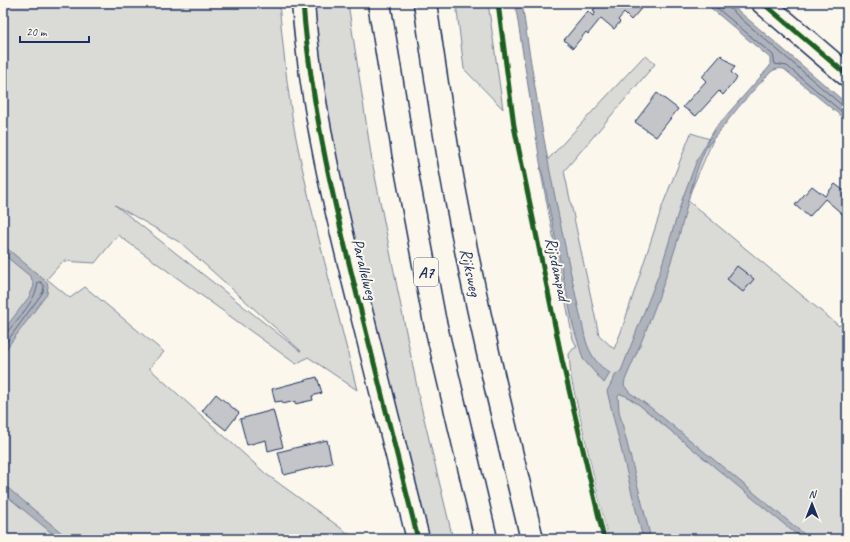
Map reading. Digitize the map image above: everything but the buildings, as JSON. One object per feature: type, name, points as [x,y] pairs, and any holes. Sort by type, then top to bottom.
[{"type":"main road","name":"Parallelweg","points":[[303,3],[305,38],[323,149],[344,246],[418,539]]},
{"type":"main road","name":"A7","points":[[379,3],[405,163],[434,318],[486,539]]},
{"type":"main road","name":"Rijksweg","points":[[425,3],[441,113],[457,203],[497,396],[532,539]]},
{"type":"main road","points":[[763,3],[847,75]]},
{"type":"shaded area","points":[[3,3],[279,3],[287,84],[295,133],[357,390],[308,357],[296,364],[118,235],[95,263],[63,261],[47,279],[70,298],[85,287],[164,352],[149,368],[266,474],[356,539],[3,539]],"holes":[[[115,205],[181,243],[301,351]]]},
{"type":"shaded area","points":[[308,3],[348,3],[372,161],[420,402],[453,539],[427,539],[393,406],[327,125]]},
{"type":"shaded area","points":[[456,3],[488,3],[503,109],[464,69]]},
{"type":"shaded area","points":[[645,55],[655,64],[564,171],[599,335],[614,349],[663,204],[691,133],[713,140],[687,200],[839,326],[847,318],[847,539],[608,539],[571,378],[569,354],[577,347],[573,339],[540,168]]},
{"type":"water","points":[[515,3],[522,3],[550,173],[586,341],[595,359],[610,373],[604,383],[583,359],[573,325],[540,162]]},
{"type":"water","points":[[705,3],[729,3],[847,104],[847,121],[784,69],[772,71],[738,107],[708,145],[700,162],[670,266],[624,385],[629,392],[650,407],[810,539],[802,539],[638,404],[620,394],[618,396],[619,411],[651,539],[643,539],[607,391],[616,374],[621,371],[660,271],[683,197],[697,160],[716,127],[770,66],[770,58]]},
{"type":"water","points":[[3,245],[47,282],[48,286],[47,294],[3,353],[3,331],[29,297],[34,286],[31,277],[3,254]]},
{"type":"water","points":[[3,484],[69,539],[59,539],[3,493]]},
{"type":"cycle path","points":[[303,3],[318,121],[334,199],[352,277],[418,539]]},
{"type":"cycle path","name":"Rijsdampad","points":[[498,3],[514,126],[562,360],[604,539]]},
{"type":"cycle path","points":[[763,3],[847,75]]}]
